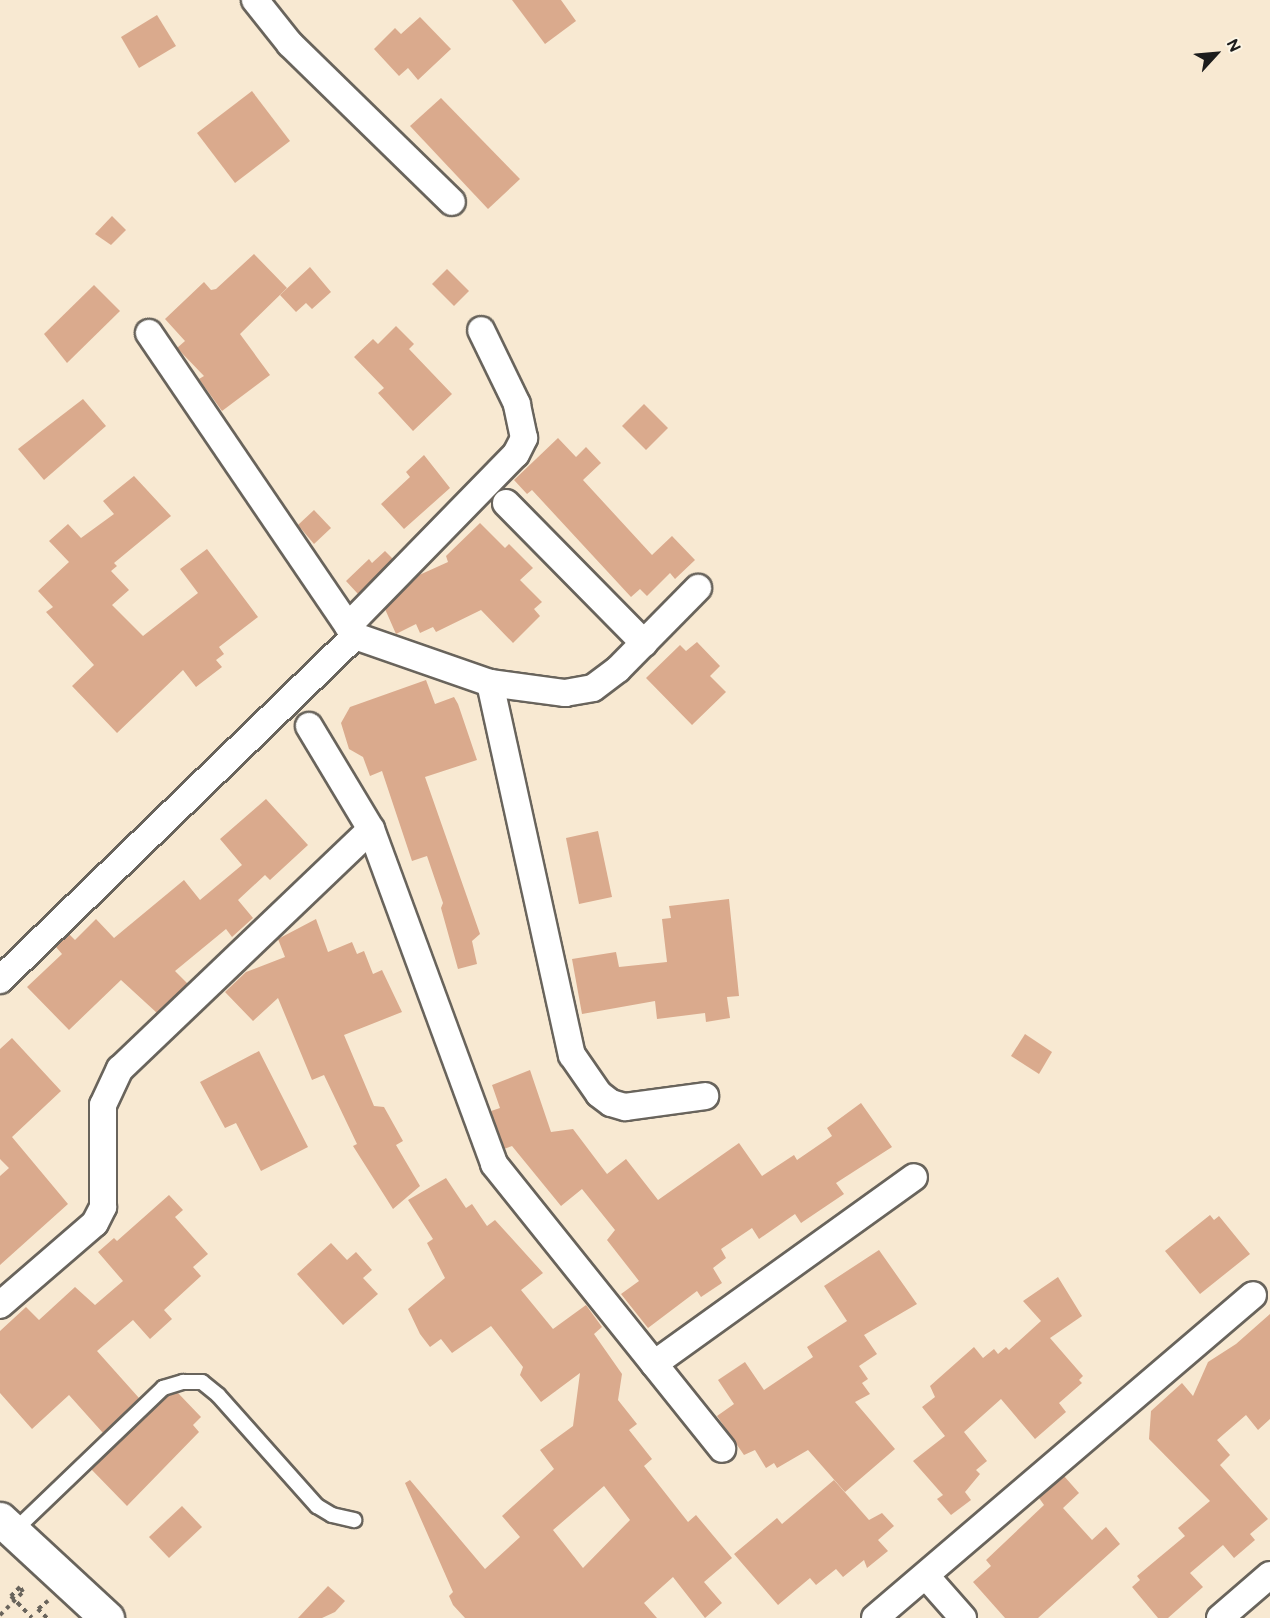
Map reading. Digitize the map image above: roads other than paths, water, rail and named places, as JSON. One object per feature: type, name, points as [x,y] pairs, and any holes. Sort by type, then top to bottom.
[{"type":"main road","points":[[7,1525],[107,1618]]},
{"type":"street","points":[[255,0],[290,44],[452,202]]},
{"type":"street","points":[[0,980],[352,631],[516,454],[525,438],[517,405],[481,330]]},
{"type":"street","points":[[149,333],[352,631],[490,684],[565,693],[593,688],[644,643],[698,588]]},
{"type":"street","points":[[506,503],[644,643]]},
{"type":"street","points":[[490,684],[572,1055],[599,1094],[611,1103],[625,1107],[705,1096]]},
{"type":"street","points":[[309,726],[371,829],[494,1164],[722,1449]]},
{"type":"street","points":[[0,1305],[95,1223],[103,1207],[103,1105],[120,1070],[371,829]]},
{"type":"street","points":[[654,1364],[914,1177]]},
{"type":"street","points":[[875,1618],[1253,1295]]},
{"type":"street","points":[[1220,1618],[1270,1575]]},
{"type":"street","points":[[926,1576],[963,1618]]},
{"type":"lane","points":[[7,1525],[163,1388],[183,1382],[202,1382],[218,1395],[317,1506],[332,1515],[354,1520]]}]
